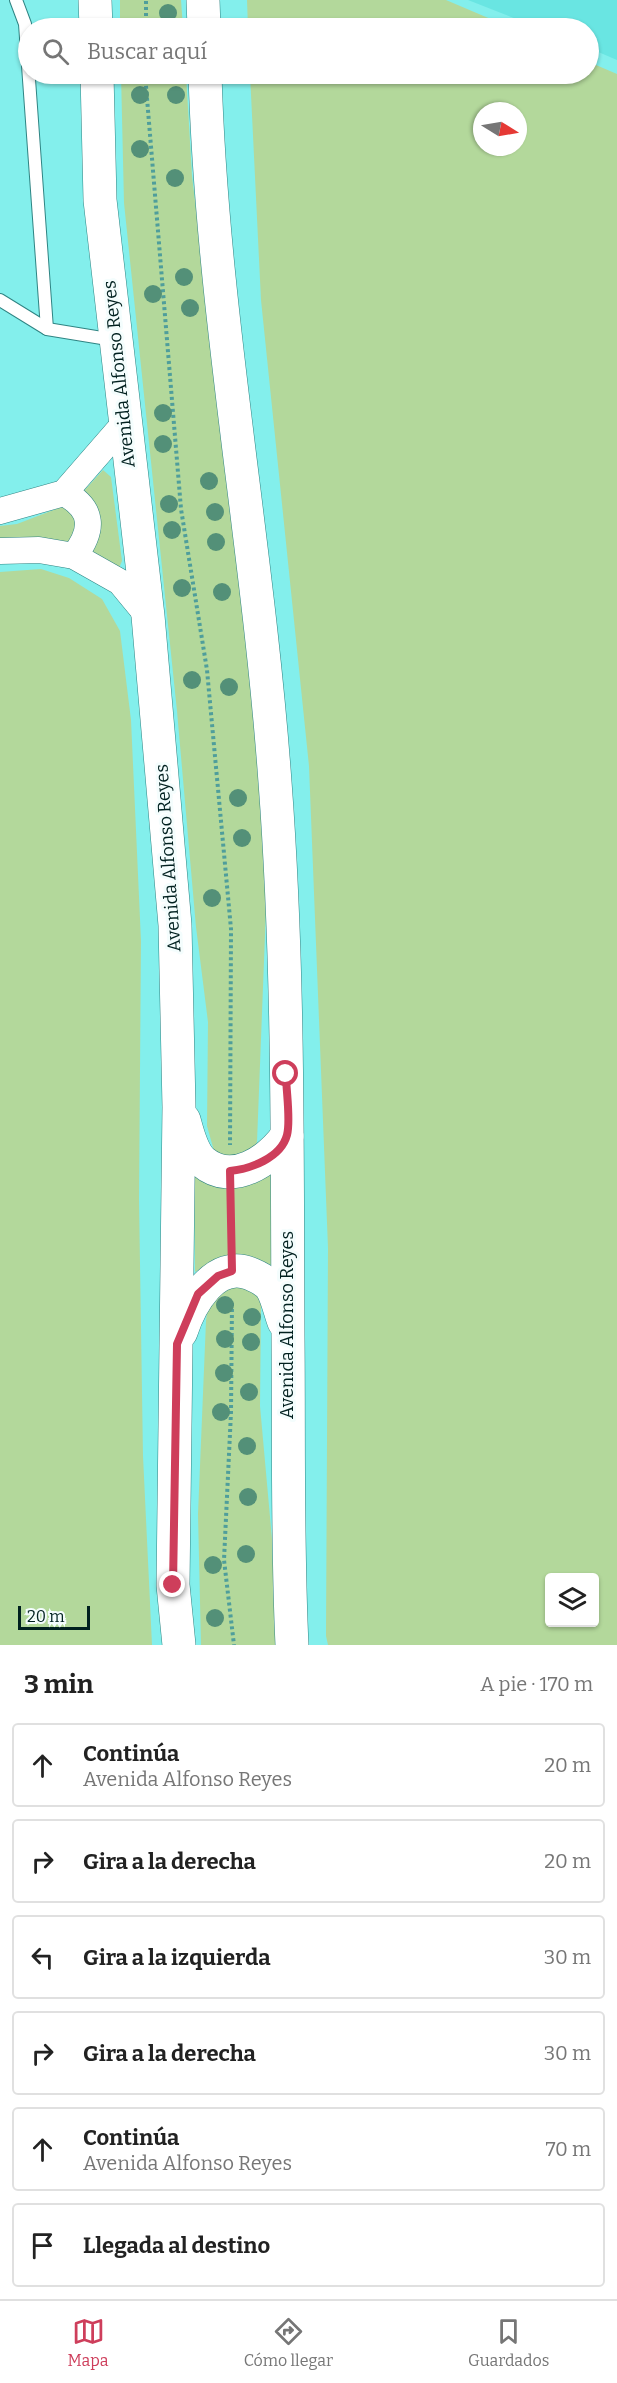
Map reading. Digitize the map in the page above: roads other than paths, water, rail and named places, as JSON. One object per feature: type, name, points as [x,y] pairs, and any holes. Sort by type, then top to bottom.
[{"type":"main road","points":[[95,0],[96,18]]},
{"type":"main road","points":[[203,0],[204,18]]},
{"type":"main road","name":"Avenida Alfonso Reyes","points":[[97,84],[100,200],[114,340],[148,616],[175,925],[179,1107],[173,1585],[179,1645]]},
{"type":"main road","name":"Avenida Alfonso Reyes","points":[[206,84],[218,275],[254,572],[275,781],[284,950],[287,1136],[287,1546],[292,1645]]},
{"type":"main road","points":[[179,1107],[193,1148],[203,1162],[218,1170],[246,1169],[261,1163],[274,1153],[287,1136]]},
{"type":"main road","points":[[177,1344],[198,1294],[218,1276],[232,1271],[247,1273],[271,1287],[288,1335]]},
{"type":"street","points":[[0,512],[64,493],[124,424]]},
{"type":"street","points":[[64,493],[80,502],[86,512],[86,539],[74,556]]},
{"type":"street","points":[[0,551],[39,550],[74,556],[120,582],[148,616]]},
{"type":"lane","points":[[16,0],[23,18]]},
{"type":"lane","points":[[29,84],[47,329]]},
{"type":"lane","points":[[0,300],[47,329],[114,340]]}]
